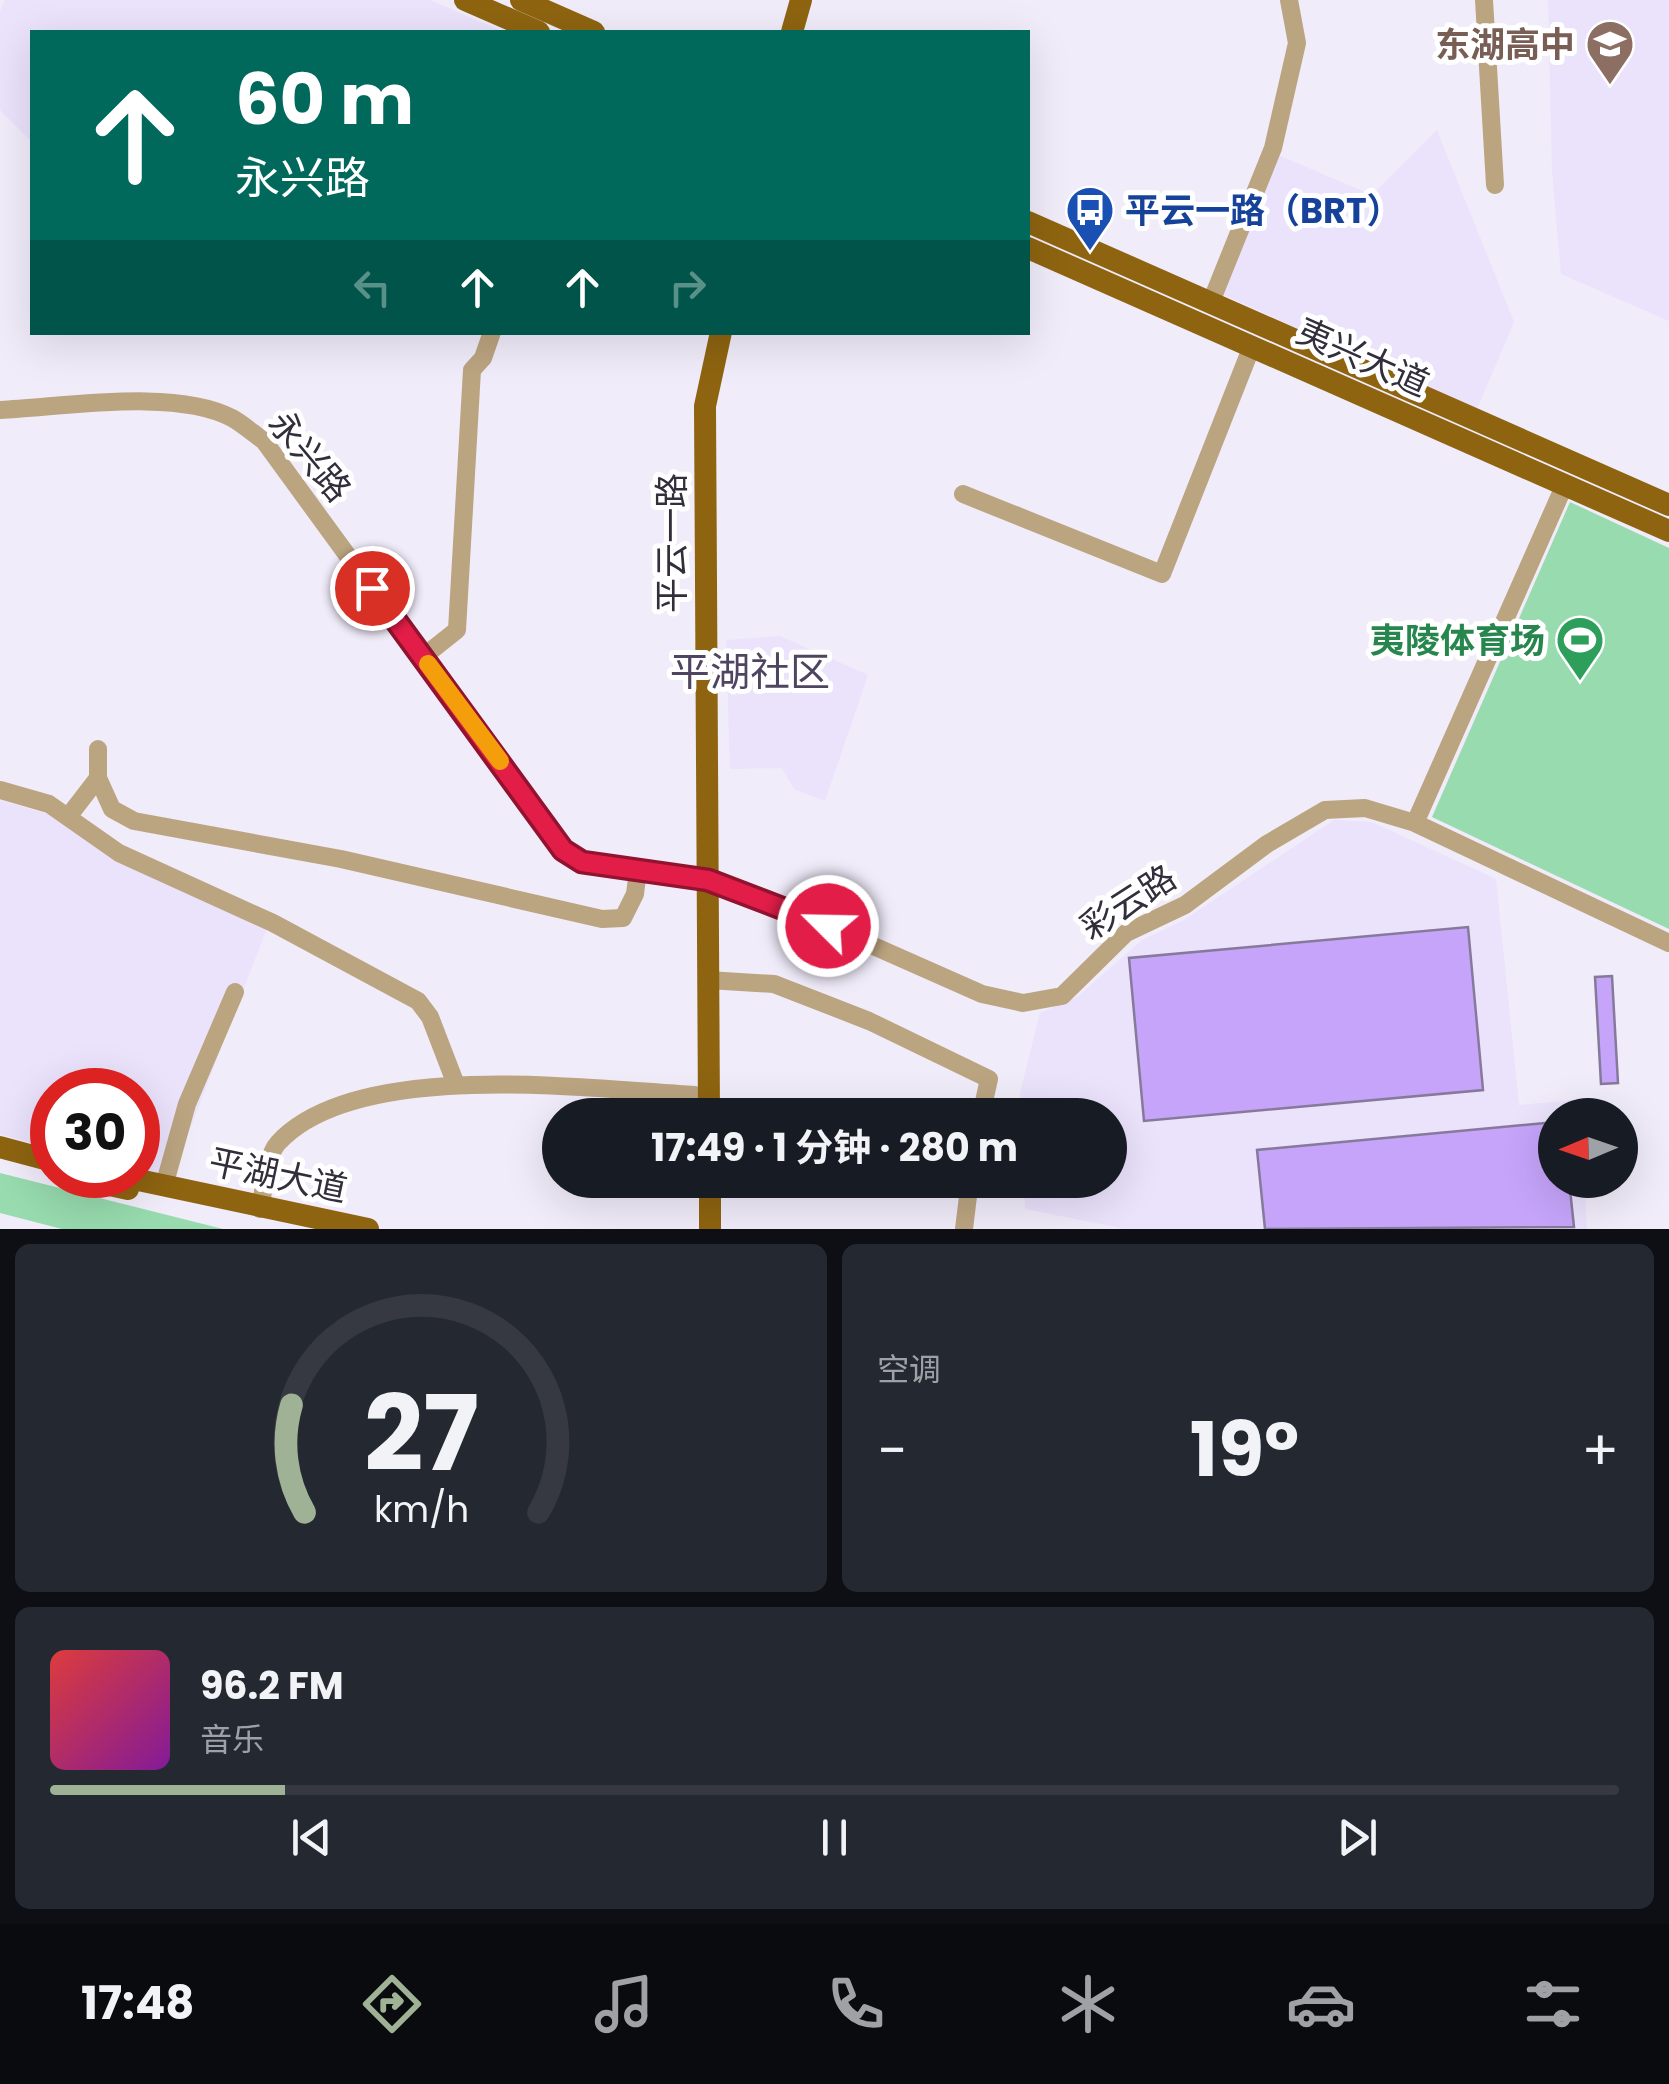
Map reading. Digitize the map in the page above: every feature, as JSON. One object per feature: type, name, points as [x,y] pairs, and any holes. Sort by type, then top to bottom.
[{"type":"main road","points":[[465,0],[534,30]]},
{"type":"main road","points":[[521,0],[589,30]]},
{"type":"main road","points":[[781,30],[789,0]]},
{"type":"main road","points":[[793,30],[802,0]]},
{"type":"main road","name":"夷兴大道","points":[[1030,223],[1669,505]]},
{"type":"main road","name":"夷兴大道","points":[[1030,249],[1669,532]]},
{"type":"main road","name":"平云一路","points":[[708,335],[694,402],[701,879],[708,980],[709,1098]]},
{"type":"main road","name":"平云一路","points":[[695,1098],[705,406],[720,335]]},
{"type":"main road","points":[[0,1147],[30,1155]]},
{"type":"main road","points":[[0,1159],[30,1166]]},
{"type":"main road","name":"平湖大道","points":[[160,1185],[368,1229]]},
{"type":"main road","name":"平湖大道","points":[[160,1196],[316,1229]]},
{"type":"main road","points":[[695,1198],[695,1229]]},
{"type":"main road","points":[[710,1198],[710,1229]]},
{"type":"street","points":[[1211,302],[1274,148],[1297,43],[1290,0]]},
{"type":"street","points":[[1484,0],[1495,186]]},
{"type":"street","points":[[423,657],[457,630],[472,370],[483,358],[491,335]]},
{"type":"street","points":[[963,494],[1162,574],[1252,346]]},
{"type":"street","name":"永兴路","points":[[0,410],[194,405],[232,418],[264,441],[563,850],[582,862],[701,879]]},
{"type":"street","points":[[1415,823],[1565,484]]},
{"type":"street","points":[[98,749],[98,778],[112,810],[134,821],[341,859],[602,919],[623,918],[630,910],[638,870]]},
{"type":"street","points":[[68,817],[98,778]]},
{"type":"street","points":[[0,790],[48,804],[119,853],[272,923],[418,1001],[437,1032],[455,1082]]},
{"type":"street","name":"彩云路","points":[[701,879],[764,898],[982,994],[1023,1004],[1062,996],[1126,933],[1185,905],[1267,844],[1325,810],[1365,808],[1415,823],[1669,943]]},
{"type":"street","points":[[708,980],[774,984],[869,1021],[990,1079],[985,1098]]},
{"type":"street","points":[[164,1186],[187,1104],[234,992]]},
{"type":"street","points":[[260,1209],[275,1146],[306,1120],[380,1095],[455,1082],[622,1098]]},
{"type":"street","points":[[964,1229],[968,1198]]},
{"type":"shaded area","points":[[5,0],[430,0],[499,30],[30,30],[30,140],[0,110],[0,11]]},
{"type":"shaded area","name":"东湖高中","points":[[1548,0],[1669,0],[1669,321],[1561,274],[1552,172]]},
{"type":"shaded area","points":[[1437,130],[1514,322],[1477,409],[1222,294],[1278,155],[1372,195]]},
{"type":"shaded area","name":"平湖社区","points":[[780,636],[868,675],[825,801],[794,789],[782,768],[730,769],[726,640]]},
{"type":"shaded area","points":[[0,800],[54,816],[267,928],[171,1179],[160,1176],[160,1068],[30,1068],[30,1143],[0,1134]]},
{"type":"shaded area","points":[[1334,820],[1372,822],[1496,879],[1519,1105],[1538,1103],[1538,1198],[1585,1198],[1587,1229],[1126,1229],[1025,1209],[1025,1198],[1127,1198],[1127,1098],[1020,1098],[1020,1093],[1040,1013],[1077,997],[1142,940],[1184,920]]},
{"type":"green space","name":"夷陵体育场","points":[[1570,502],[1669,548],[1669,929],[1432,817]]},
{"type":"green space","points":[[0,1173],[30,1181],[30,1198],[100,1198],[223,1229],[62,1229],[0,1213]]},
{"type":"building","points":[[1468,927],[1483,1090],[1144,1121],[1129,958]]},
{"type":"building","points":[[1612,976],[1618,1083],[1601,1084],[1595,977]]},
{"type":"building","points":[[1538,1124],[1538,1198],[1571,1198],[1574,1227],[1265,1229],[1257,1150]]},
{"type":"slow traffic","points":[[428,664],[500,761]]},
{"type":"place","name":"东湖高中","points":[[1610,86]]},
{"type":"place","name":"平云一路（BRT）","points":[[1090,252]]},
{"type":"place","name":"夷陵体育场","points":[[1580,682]]},
{"type":"district","name":"平湖社区","points":[[750,672]]},
{"type":"route","points":[[372,588],[563,850],[582,862],[708,880],[764,898],[828,926]]}]
